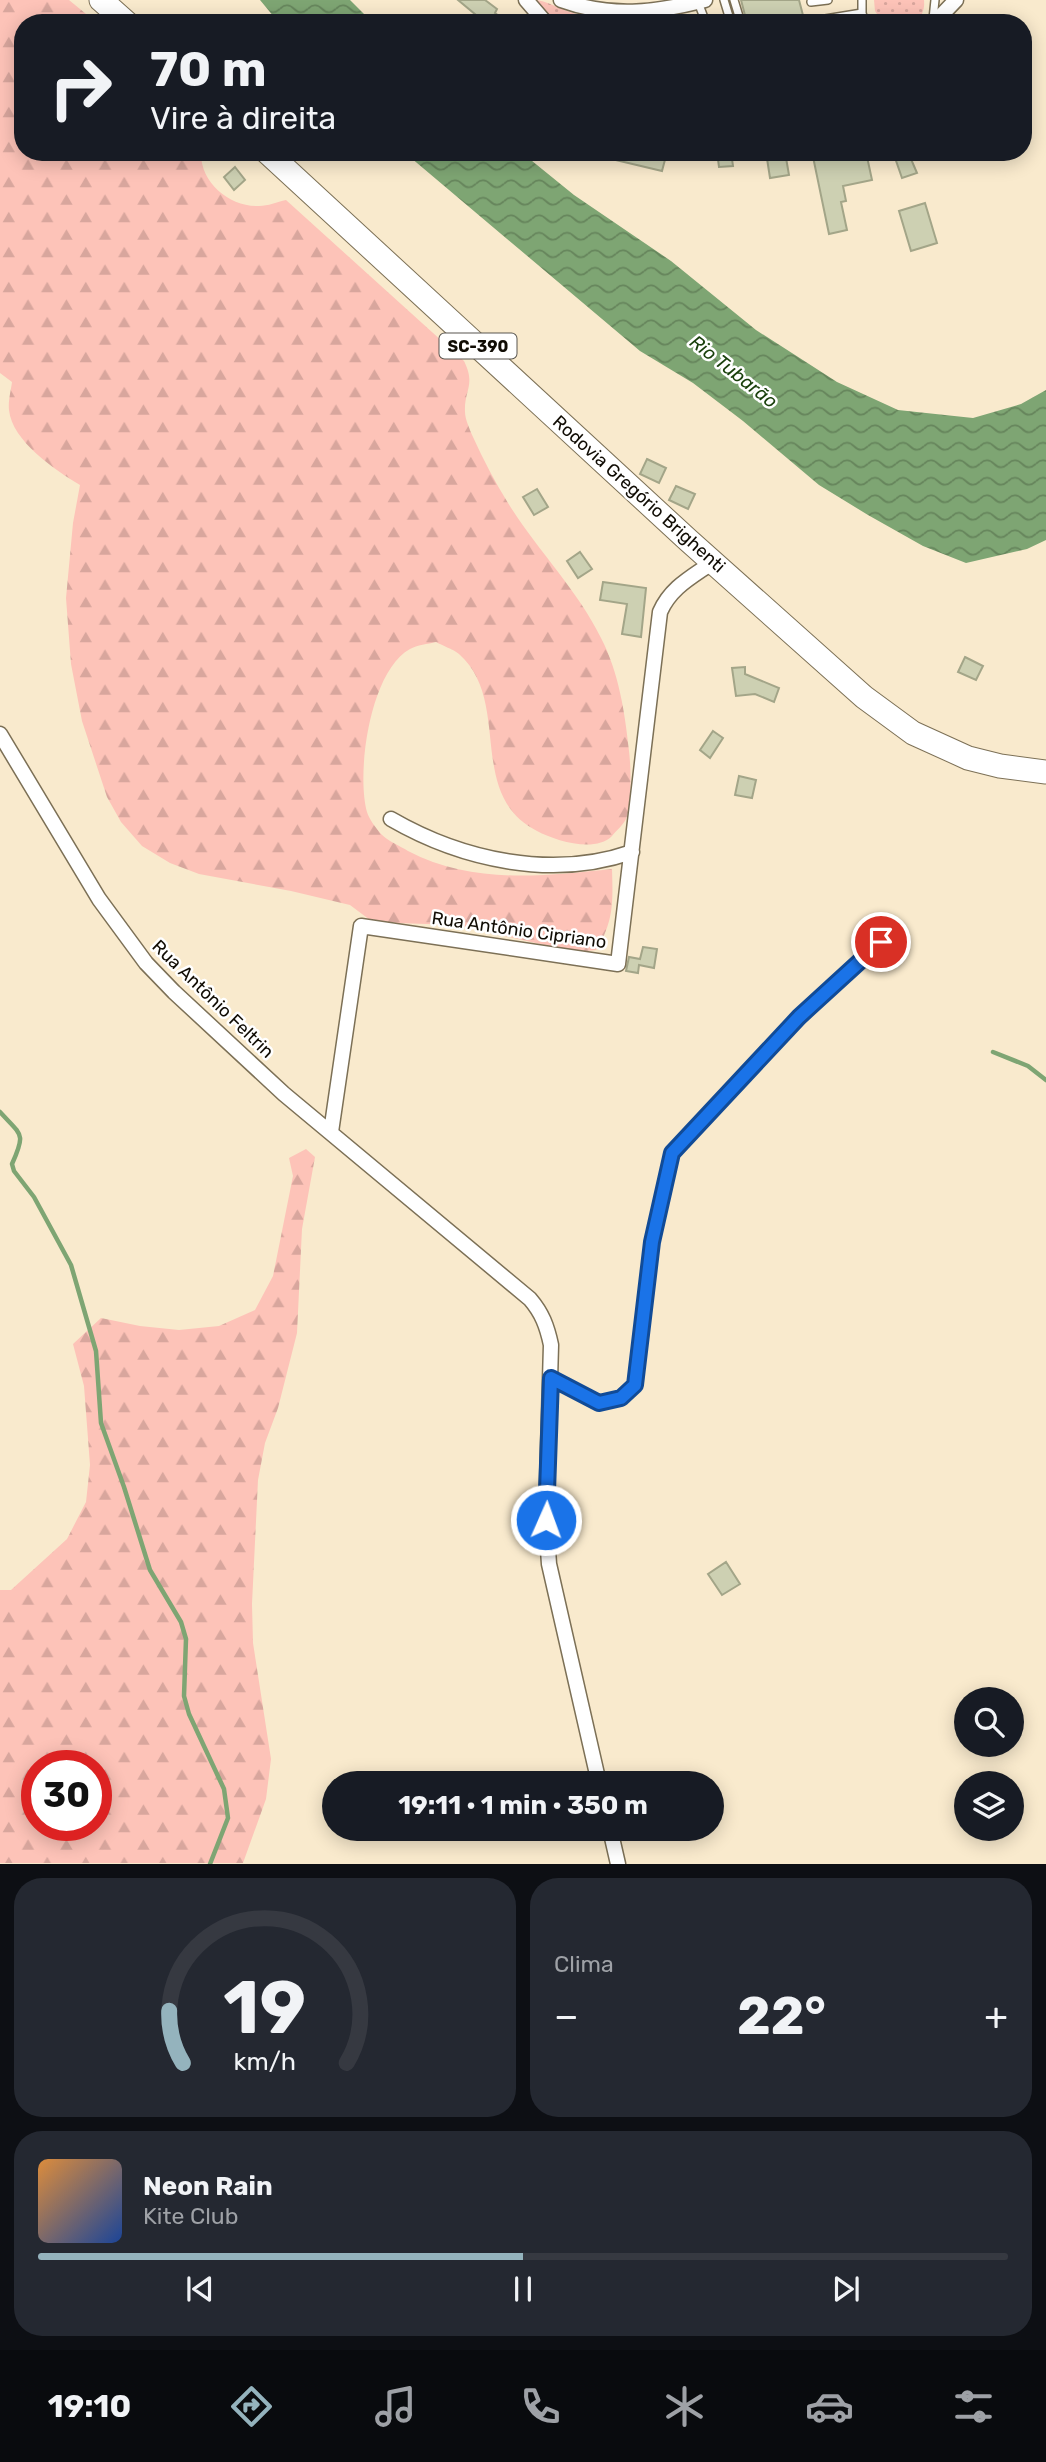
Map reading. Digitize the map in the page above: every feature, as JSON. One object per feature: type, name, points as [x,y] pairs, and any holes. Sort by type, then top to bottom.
[{"type":"main road","points":[[101,0],[117,14]]},
{"type":"main road","name":"Rodovia Gregório Brighenti","points":[[277,161],[864,697],[913,733],[968,758],[1000,766],[1046,772]]},
{"type":"street","points":[[526,0],[538,14]]},
{"type":"street","points":[[561,0],[599,11],[647,11],[702,1]]},
{"type":"street","name":"Rua Antônio Cipriano","points":[[331,1132],[361,926],[618,964],[660,612],[666,598],[676,587],[713,562]]},
{"type":"street","name":"Rua Antônio Feltrin","points":[[0,733],[99,899],[146,963],[284,1094],[530,1299],[540,1311],[551,1345],[546,1520],[550,1564],[596,1771]]},
{"type":"street","points":[[391,819],[429,838],[511,863],[545,865],[597,862],[632,852]]},
{"type":"street","points":[[613,1841],[618,1864]]},
{"type":"lane","points":[[811,2],[828,0]]},
{"type":"lane","points":[[856,14],[862,13],[862,0]]},
{"type":"lane","points":[[551,1378],[599,1403],[621,1398],[635,1385],[652,1242],[672,1153],[799,1017],[881,942]]},
{"type":"green space","points":[[0,0],[69,0],[86,14],[14,14],[14,161],[202,161],[211,183],[228,198],[248,205],[262,206],[286,200],[464,361],[469,376],[465,415],[481,454],[519,520],[569,586],[607,651],[617,679],[629,751],[631,786],[628,813],[625,821],[612,836],[605,841],[586,845],[545,835],[515,815],[502,794],[495,771],[484,697],[475,674],[459,654],[436,642],[410,649],[396,661],[376,700],[369,724],[363,773],[367,812],[384,837],[433,862],[458,869],[534,875],[612,869],[611,911],[606,930],[596,950],[575,952],[456,925],[370,920],[350,905],[199,874],[170,863],[142,846],[121,822],[107,797],[82,721],[71,664],[66,598],[73,523],[80,485],[36,454],[18,433],[9,410],[12,382],[0,373]]},
{"type":"green space","points":[[533,0],[578,14],[548,14]]},
{"type":"green space","points":[[874,0],[924,0],[921,14],[877,14]]},
{"type":"green space","points":[[306,1149],[315,1157],[302,1229],[297,1333],[278,1408],[265,1443],[258,1480],[252,1604],[253,1643],[271,1759],[266,1799],[243,1863],[0,1863],[0,1590],[11,1590],[67,1539],[86,1502],[90,1465],[84,1386],[73,1344],[101,1318],[179,1330],[219,1326],[255,1310],[273,1276],[293,1176],[289,1158]]},
{"type":"water","points":[[260,0],[350,0],[364,14],[272,14]]},
{"type":"water","name":"Rio Tubarão","points":[[415,161],[532,161],[574,195],[671,261],[756,330],[837,382],[898,410],[973,418],[1021,404],[1046,390],[1046,540],[1027,549],[966,563],[923,546],[819,485],[693,383],[640,351]]},
{"type":"building","points":[[458,0],[485,0],[497,9],[496,14],[475,14]]},
{"type":"building","points":[[741,0],[799,0],[803,14],[745,14]]},
{"type":"building","points":[[620,161],[665,161],[662,171]]},
{"type":"building","points":[[718,161],[732,161],[733,166],[719,167]]},
{"type":"building","points":[[767,161],[787,161],[789,175],[770,178]]},
{"type":"building","points":[[814,161],[868,161],[872,180],[843,186],[846,201],[841,202],[847,230],[829,234]]},
{"type":"building","points":[[896,161],[912,161],[917,173],[902,178]]},
{"type":"building","points":[[235,167],[245,180],[234,190],[224,177]]},
{"type":"building","points":[[925,203],[937,243],[911,251],[899,211]]},
{"type":"building","points":[[647,459],[666,468],[659,483],[640,474]]},
{"type":"building","points":[[676,486],[695,494],[688,509],[669,500]]},
{"type":"building","points":[[537,489],[548,507],[534,515],[523,497]]},
{"type":"building","points":[[580,552],[592,569],[578,578],[567,561]]},
{"type":"building","points":[[603,582],[646,588],[641,637],[622,634],[627,604],[600,600]]},
{"type":"building","points":[[965,657],[983,666],[976,680],[958,672]]},
{"type":"building","points":[[745,667],[745,674],[779,688],[774,702],[755,694],[736,696],[732,668]]},
{"type":"building","points":[[713,731],[723,738],[710,758],[700,750]]},
{"type":"building","points":[[739,776],[756,780],[752,798],[735,795]]},
{"type":"building","points":[[643,947],[657,949],[654,968],[639,965],[638,973],[626,971],[629,957],[640,959]]},
{"type":"building","points":[[726,1562],[740,1584],[722,1595],[708,1574]]},
{"type":"waterway","points":[[993,1052],[1028,1066],[1046,1080]]},
{"type":"waterway","points":[[0,1112],[20,1135],[12,1164],[14,1171],[34,1197],[71,1265],[96,1351],[101,1423],[150,1570],[181,1622],[186,1639],[184,1696],[189,1714],[224,1789],[228,1818],[210,1864]]},
{"type":"route","points":[[546,1520],[551,1378],[599,1403],[621,1398],[635,1385],[652,1242],[672,1153],[799,1017],[881,942]]}]
